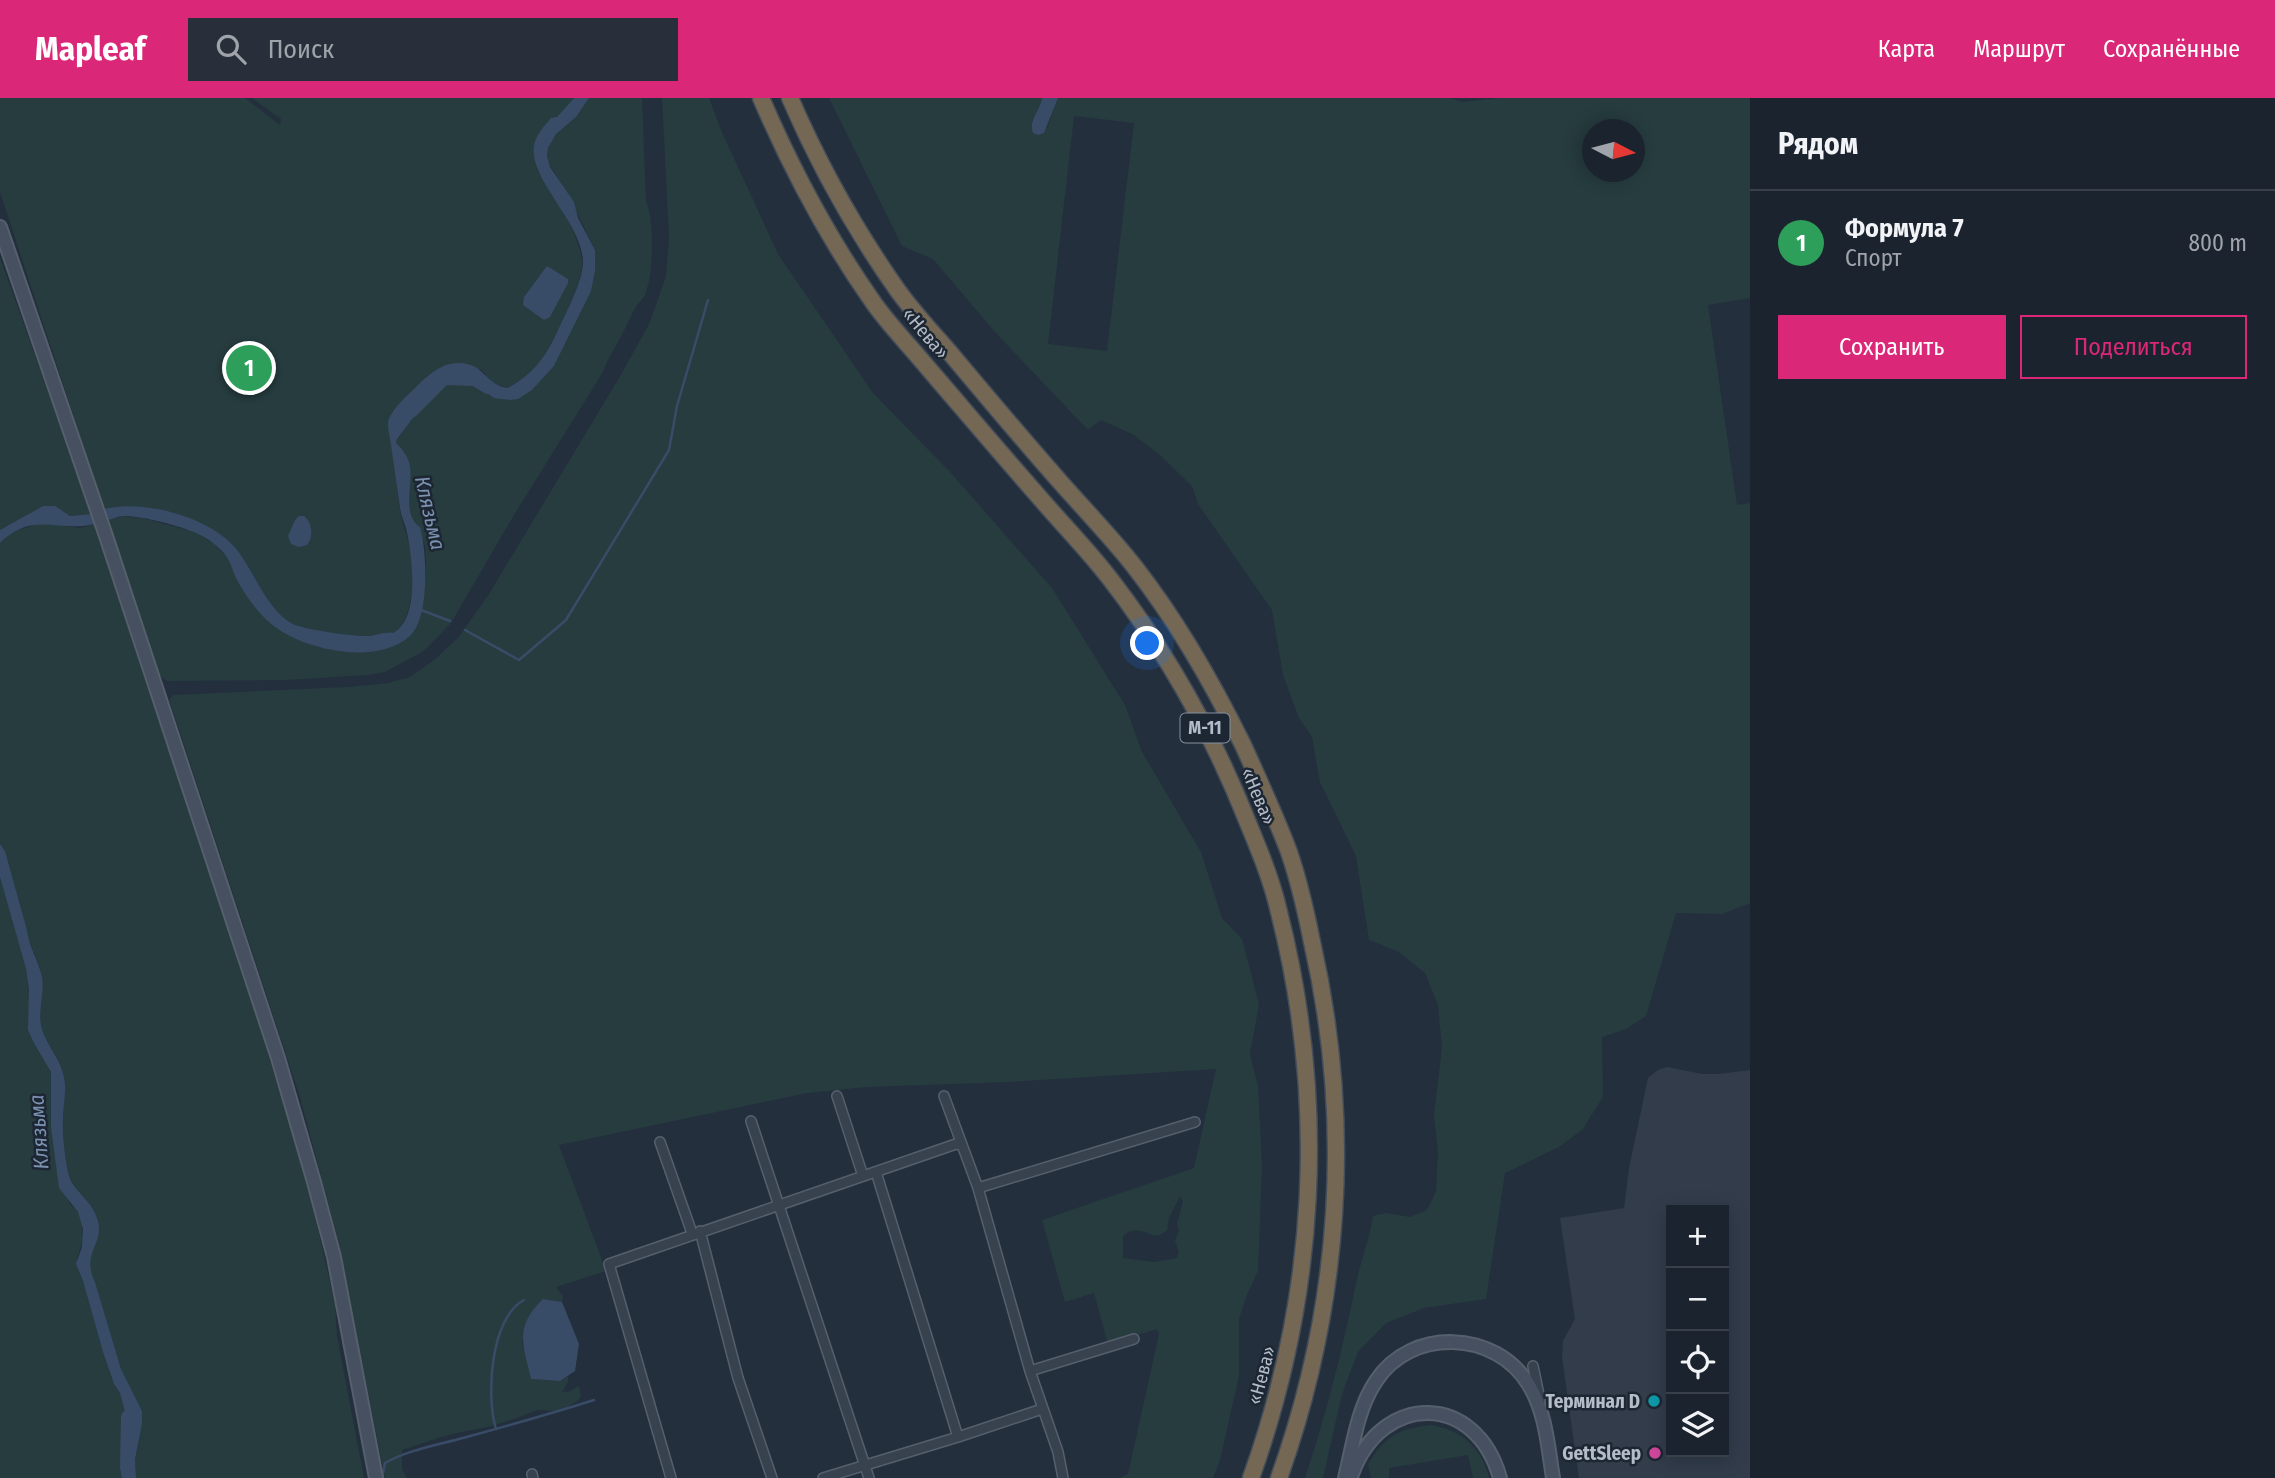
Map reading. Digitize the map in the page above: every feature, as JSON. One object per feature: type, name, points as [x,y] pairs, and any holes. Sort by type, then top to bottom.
[{"type":"highway","name":"«Нева»","points":[[761,98],[787,158],[829,236],[875,305],[1110,578],[1157,645],[1203,723],[1237,793],[1262,859],[1279,910],[1303,1041],[1309,1114],[1310,1194],[1304,1260],[1291,1342],[1267,1433],[1251,1478]]},
{"type":"highway","name":"«Нева»","points":[[790,98],[813,151],[853,223],[898,291],[1133,565],[1180,631],[1222,701],[1263,787],[1289,853],[1321,981],[1330,1040],[1336,1115],[1337,1193],[1331,1264],[1317,1346],[1292,1441],[1279,1478]]},
{"type":"street","points":[[0,227],[95,503],[278,1058],[334,1257],[376,1478]]},
{"type":"street","points":[[836,1096],[863,1176]]},
{"type":"street","points":[[944,1096],[978,1188],[1030,1371],[1058,1452],[1063,1478]]},
{"type":"street","points":[[751,1121],[869,1478]]},
{"type":"street","points":[[978,1188],[1195,1122]]},
{"type":"street","points":[[660,1142],[696,1232],[738,1378],[772,1478]]},
{"type":"street","points":[[671,1478],[609,1264],[956,1144],[961,1145]]},
{"type":"street","points":[[876,1172],[958,1437]]},
{"type":"street","points":[[1030,1371],[1134,1339]]},
{"type":"street","points":[[1345,1478],[1364,1405],[1380,1375],[1397,1359],[1434,1343],[1456,1342],[1481,1346],[1511,1364],[1528,1383],[1543,1419]]},
{"type":"street","points":[[1534,1366],[1553,1478]]},
{"type":"street","points":[[822,1478],[1042,1409]]},
{"type":"street","points":[[1351,1478],[1362,1453],[1375,1435],[1402,1418],[1424,1413],[1457,1420],[1475,1432],[1488,1448],[1500,1478]]},
{"type":"shaded area","points":[[1667,1067],[1702,1074],[1750,1070],[1750,1478],[1579,1478],[1562,1357],[1563,1341],[1575,1319],[1560,1218],[1624,1208],[1629,1168],[1648,1078]]},
{"type":"green space","points":[[0,98],[245,98],[280,125],[281,119],[252,98],[574,98],[557,117],[537,169],[571,226],[582,261],[578,285],[549,348],[532,372],[508,388],[492,383],[481,369],[427,376],[394,412],[398,498],[409,543],[413,581],[408,612],[393,633],[352,635],[293,624],[269,601],[238,551],[212,529],[195,520],[157,509],[104,509],[0,192]]},
{"type":"green space","points":[[589,98],[642,98],[646,202],[652,234],[648,287],[603,372],[451,623],[424,651],[385,672],[287,680],[167,681],[159,675],[153,655],[148,649],[149,641],[108,520],[122,516],[142,518],[195,532],[214,544],[226,556],[258,610],[355,652],[417,622],[425,583],[425,549],[423,539],[410,514],[409,469],[403,452],[396,443],[397,439],[419,410],[427,393],[440,383],[467,376],[476,381],[484,391],[532,390],[554,366],[591,290],[595,250],[567,192],[549,164],[548,148],[556,134],[576,117]]},
{"type":"green space","points":[[662,98],[709,98],[778,254],[873,393],[951,473],[1052,588],[1125,705],[1142,752],[1201,852],[1222,918],[1242,939],[1259,1004],[1250,1054],[1258,1086],[1262,1165],[1258,1271],[1239,1319],[1239,1376],[1220,1460],[1213,1478],[1120,1478],[1128,1474],[1159,1334],[1157,1329],[1108,1344],[1094,1293],[1065,1302],[1042,1220],[1194,1168],[1216,1069],[1008,1082],[866,1087],[807,1093],[559,1145],[606,1271],[556,1287],[563,1296],[562,1302],[543,1299],[522,1341],[531,1379],[560,1381],[568,1376],[568,1382],[562,1392],[579,1386],[581,1397],[560,1409],[537,1410],[402,1450],[402,1469],[407,1478],[385,1478],[338,1240],[300,1097],[169,699],[174,695],[388,683],[410,677],[458,638],[489,594],[650,322],[666,276],[669,237]],"holes":[[[1180,1196],[1183,1201],[1175,1241],[1179,1252],[1177,1258],[1154,1262],[1123,1258],[1123,1236],[1136,1230],[1161,1234],[1167,1230],[1169,1218]]]},
{"type":"green space","points":[[829,98],[1042,98],[1039,111],[1032,121],[1047,128],[1058,98],[1449,98],[1463,102],[1499,98],[1750,98],[1750,298],[1708,305],[1737,505],[1750,503],[1750,903],[1722,914],[1676,913],[1646,1016],[1626,1029],[1602,1037],[1603,1097],[1582,1130],[1559,1147],[1505,1173],[1486,1299],[1424,1308],[1386,1323],[1358,1352],[1342,1394],[1323,1478],[1305,1478],[1334,1379],[1373,1216],[1386,1213],[1410,1217],[1427,1210],[1436,1191],[1438,1153],[1434,1115],[1442,1047],[1438,1005],[1425,973],[1399,952],[1369,940],[1356,856],[1320,782],[1312,737],[1299,718],[1283,675],[1272,610],[1198,504],[1192,486],[1134,435],[1101,420],[1088,430],[995,332],[933,259],[902,246]],"holes":[[[1074,116],[1134,123],[1107,351],[1048,344]]]},
{"type":"green space","points":[[0,258],[92,514],[70,516],[43,506],[0,530]]},
{"type":"green space","points":[[41,523],[80,528],[95,524],[227,923],[314,1211],[335,1305],[337,1336],[364,1478],[136,1478],[135,1459],[142,1411],[121,1369],[91,1272],[91,1256],[98,1237],[98,1221],[68,1172],[63,1132],[63,1070],[42,1029],[42,976],[5,851],[0,844],[0,543],[12,532]]},
{"type":"green space","points":[[0,877],[26,969],[35,1045],[51,1072],[51,1127],[55,1144],[69,1203],[78,1212],[82,1224],[83,1241],[77,1258],[78,1270],[126,1416],[129,1439],[122,1478],[0,1478]]},
{"type":"green space","points":[[1431,1425],[1452,1431],[1469,1442],[1481,1457],[1489,1478],[1473,1478],[1468,1455],[1389,1468],[1389,1478],[1371,1478],[1368,1464],[1380,1447],[1401,1432]]},
{"type":"water","points":[[574,98],[589,98],[576,117],[556,134],[548,148],[547,156],[550,167],[574,202],[578,218],[595,250],[591,291],[554,366],[532,390],[518,399],[494,398],[476,381],[467,376],[459,376],[440,383],[427,393],[419,410],[397,439],[396,443],[409,462],[409,506],[414,521],[420,527],[424,551],[424,599],[421,614],[410,636],[396,645],[363,652],[325,649],[292,637],[260,613],[241,587],[226,556],[208,540],[189,530],[149,519],[123,516],[108,520],[104,509],[138,507],[176,514],[212,529],[238,551],[276,610],[298,626],[367,636],[393,633],[402,626],[411,600],[412,569],[400,508],[388,428],[389,418],[404,398],[441,367],[458,363],[474,366],[494,383],[508,388],[533,369],[549,347],[574,295],[583,262],[575,232],[539,172],[534,158],[534,145],[551,118],[557,117]]},
{"type":"water","points":[[1042,98],[1058,98],[1044,133],[1038,135],[1033,133],[1032,124]]},
{"type":"water","points":[[547,266],[568,279],[568,283],[550,317],[544,320],[523,305],[524,297]]},
{"type":"water","points":[[43,506],[55,506],[70,516],[92,514],[95,524],[24,527],[0,543],[0,530]]},
{"type":"water","points":[[299,516],[307,519],[311,534],[307,545],[299,547],[291,544],[288,536]]},
{"type":"water","points":[[0,844],[5,851],[42,976],[42,1029],[64,1077],[63,1131],[68,1172],[98,1221],[98,1237],[91,1256],[91,1272],[121,1369],[142,1411],[135,1459],[136,1478],[122,1478],[129,1439],[126,1416],[76,1264],[82,1247],[83,1229],[78,1212],[59,1188],[51,1127],[51,1072],[28,1030],[29,990],[26,969],[0,877]]},
{"type":"water","points":[[543,1299],[562,1302],[579,1344],[575,1371],[560,1381],[531,1379],[525,1356],[524,1327]]},
{"type":"waterway","points":[[465,630],[519,660],[566,620],[669,450],[677,406],[708,300]]},
{"type":"waterway","name":"Клязьма","points":[[411,411],[444,378],[475,379],[488,387]]},
{"type":"waterway","points":[[421,610],[450,621]]},
{"type":"waterway","points":[[496,1429],[491,1379],[498,1340],[513,1309],[524,1300]]},
{"type":"waterway","points":[[382,1478],[385,1463],[403,1455],[594,1400]]},
{"type":"waterway","name":"Клязьма","points":[[128,1417],[129,1478]]},
{"type":"place","name":"Формула 7","points":[[249,368]]},
{"type":"place","name":"Терминал D","points":[[1654,1401]]},
{"type":"place","name":"GettSleep","points":[[1655,1453]]}]
